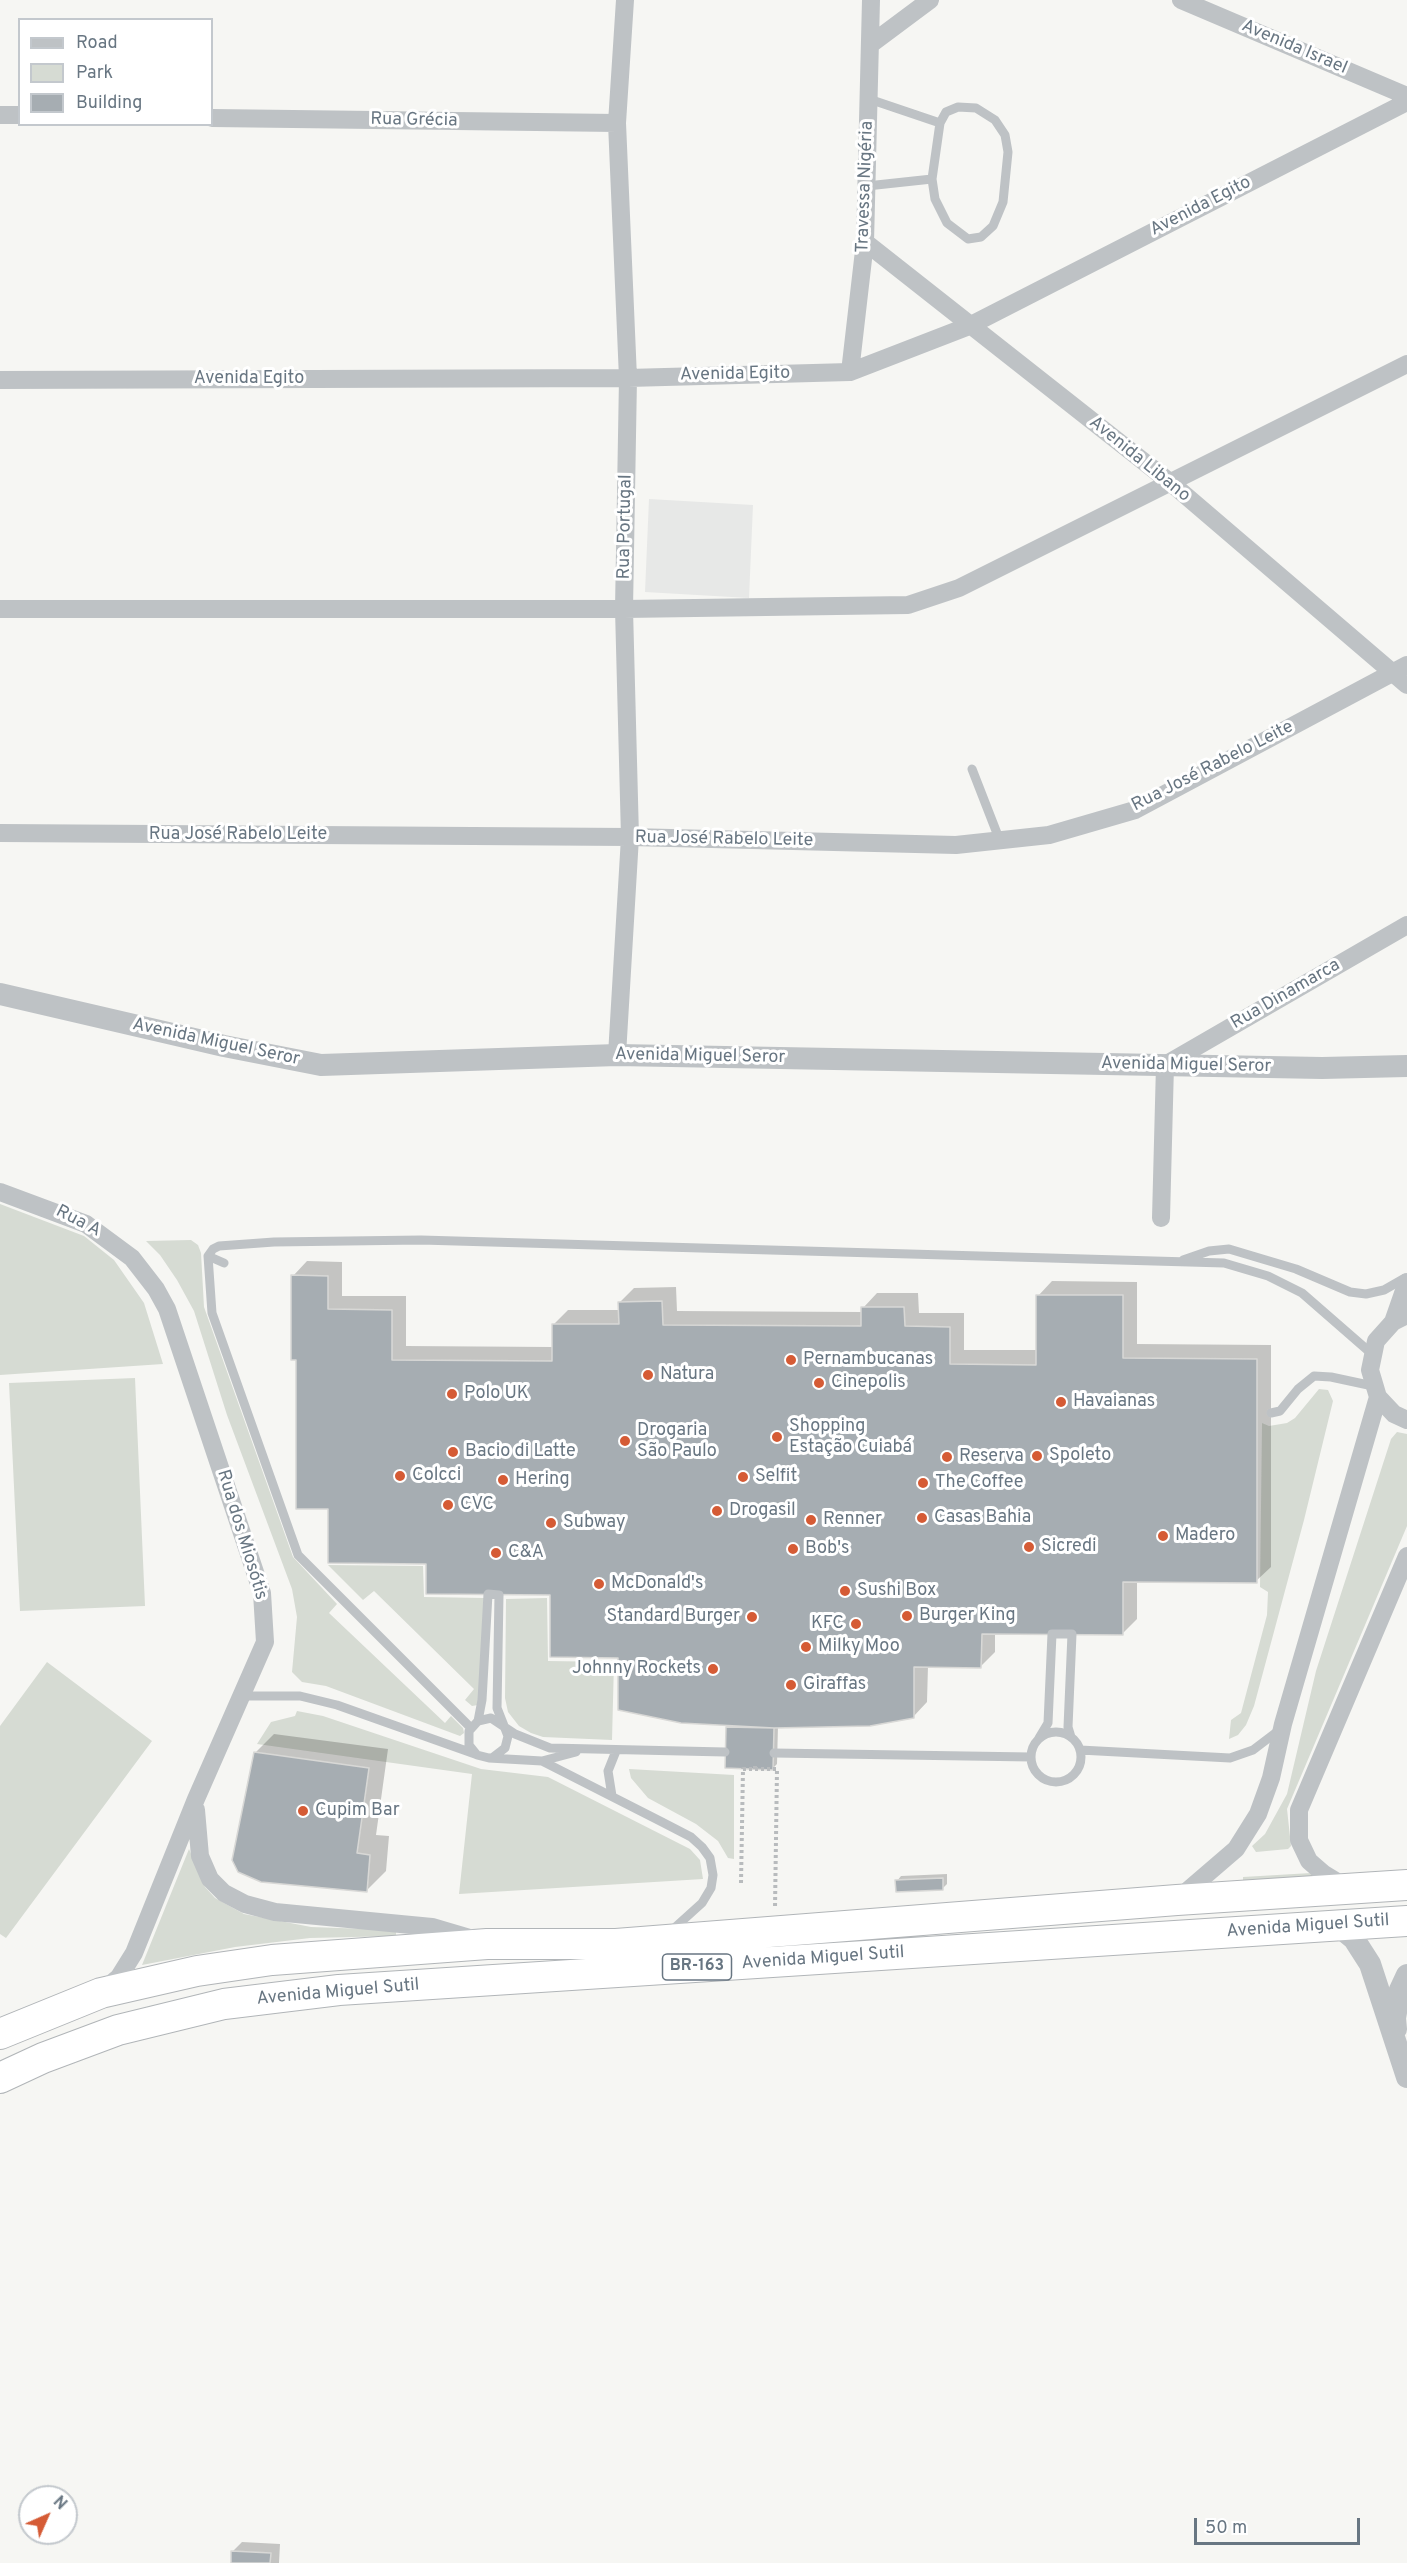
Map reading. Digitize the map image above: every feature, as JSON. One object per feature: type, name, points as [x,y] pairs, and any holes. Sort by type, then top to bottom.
[{"type":"highway","name":"Avenida Miguel Sutil","points":[[0,2034],[101,1993],[197,1971],[272,1960],[487,1944],[616,1944],[1177,1900],[1407,1885]]},
{"type":"highway","name":"Avenida Miguel Sutil","points":[[0,2078],[43,2058],[118,2030],[224,2004],[339,1990],[1407,1921]]},
{"type":"street","name":"Rua Portugal","points":[[617,1055],[630,837],[624,609],[628,378],[617,123],[625,0]]},
{"type":"street","name":"Travessa Nigéria","points":[[850,372],[865,242],[871,0]]},
{"type":"street","points":[[871,44],[930,0]]},
{"type":"street","name":"Avenida Israel","points":[[1181,0],[1407,96]]},
{"type":"street","name":"Avenida Egito","points":[[0,380],[628,378],[850,372],[969,326],[1407,102]]},
{"type":"street","points":[[0,115],[18,115]]},
{"type":"street","name":"Rua Grécia","points":[[213,118],[617,123]]},
{"type":"street","name":"Avenida Libano","points":[[865,242],[1171,483],[1400,669],[1407,685]]},
{"type":"street","points":[[0,609],[624,609],[908,605],[959,588],[1407,364]]},
{"type":"street","name":"Rua José Rabelo Leite","points":[[0,833],[630,837],[956,845],[1049,835],[1135,810],[1400,669]]},
{"type":"street","name":"Rua Dinamarca","points":[[1165,1065],[1407,925]]},
{"type":"street","name":"Avenida Miguel Seror","points":[[0,994],[224,1046],[321,1065],[617,1055],[1322,1068],[1407,1066]]},
{"type":"street","points":[[1161,1218],[1165,1065]]},
{"type":"street","name":"Rua A","points":[[0,1192],[86,1224],[118,1245],[144,1271]]},
{"type":"street","name":"Rua dos Miosótis","points":[[101,1993],[119,1977],[134,1953],[196,1799],[265,1642],[262,1593],[167,1309],[144,1271]]},
{"type":"street","points":[[1407,1282],[1400,1318],[1376,1341],[1370,1370],[1376,1392],[1394,1414],[1407,1420]]},
{"type":"street","points":[[1177,1900],[1236,1849],[1258,1814],[1271,1778],[1283,1724],[1376,1392]]},
{"type":"street","points":[[1349,1889],[1324,1874],[1310,1861],[1299,1840],[1299,1810],[1407,1556]]},
{"type":"street","name":"Rua dos Miosótis","points":[[196,1799],[196,1831],[200,1856],[210,1879],[224,1893],[245,1904],[275,1912],[432,1927],[461,1933],[487,1944]]},
{"type":"street","points":[[1337,1925],[1354,1939],[1370,1964],[1407,2077]]},
{"type":"street","points":[[1399,2051],[1395,2018],[1400,1990],[1407,1975]]},
{"type":"lane","points":[[869,99],[940,123]]},
{"type":"lane","points":[[958,107],[976,108],[995,120],[1005,135],[1008,171],[1003,202],[993,226],[981,237],[968,239],[947,223],[935,199],[932,179],[940,123],[946,112],[958,107]]},
{"type":"lane","points":[[867,186],[932,179]]},
{"type":"lane","points":[[972,770],[1000,840]]},
{"type":"lane","points":[[475,1725],[298,1555],[212,1313],[208,1256],[213,1249],[234,1244],[422,1240],[1224,1263],[1268,1276],[1302,1293],[1372,1354]]},
{"type":"lane","points":[[1177,1262],[1209,1251],[1229,1249],[1296,1269],[1350,1292],[1366,1294],[1384,1290],[1407,1277]]},
{"type":"lane","points":[[208,1256],[224,1263]]},
{"type":"lane","points":[[1271,1413],[1280,1411],[1298,1389],[1314,1376],[1331,1377],[1376,1392]]},
{"type":"lane","points":[[477,1755],[469,1745],[483,1700],[488,1594],[499,1595],[497,1708],[508,1736],[506,1749],[501,1754],[489,1758]]},
{"type":"lane","points":[[1052,1634],[1072,1634],[1068,1727],[1071,1737],[1080,1750],[1079,1767],[1075,1774],[1061,1782],[1045,1780],[1034,1769],[1031,1757],[1034,1744],[1048,1723],[1052,1634]]},
{"type":"lane","points":[[241,1696],[300,1696],[328,1703],[489,1758],[542,1761],[584,1749]]},
{"type":"lane","points":[[475,1725],[491,1718],[515,1734],[550,1748],[725,1752]]},
{"type":"lane","points":[[1080,1750],[1230,1758],[1254,1750],[1274,1736],[1283,1724]]},
{"type":"lane","points":[[1039,1738],[1055,1732],[1071,1737]]},
{"type":"lane","points":[[612,1796],[608,1771],[616,1751]]},
{"type":"lane","points":[[774,1754],[1031,1757]]},
{"type":"lane","points":[[542,1761],[690,1837],[710,1858],[713,1875],[711,1888],[706,1898],[687,1919],[660,1940]]},
{"type":"path","points":[[755,1763],[755,1769]]},
{"type":"path","points":[[741,1883],[743,1769],[777,1769],[774,1890]]},
{"type":"shaded area","points":[[649,499],[753,505],[749,598],[645,592]]},
{"type":"green space","points":[[0,1204],[84,1236],[114,1260],[144,1303],[163,1364],[0,1375]]},
{"type":"green space","points":[[191,1240],[198,1245],[201,1253],[204,1307],[293,1557],[337,1604],[329,1613],[445,1723],[451,1716],[463,1728],[464,1733],[460,1736],[326,1686],[302,1682],[292,1672],[297,1617],[292,1589],[227,1415],[194,1311],[160,1255],[146,1241]]},
{"type":"green space","points":[[135,1378],[145,1606],[20,1611],[9,1383]]},
{"type":"green space","points":[[1319,1389],[1328,1390],[1333,1401],[1304,1520],[1254,1706],[1246,1725],[1238,1735],[1229,1739],[1231,1720],[1241,1713],[1267,1615],[1268,1592],[1260,1587],[1262,1423],[1269,1426],[1287,1423],[1295,1418]]},
{"type":"green space","points":[[1397,1432],[1407,1434],[1407,1526],[1287,1809],[1291,1846],[1288,1849],[1256,1852],[1252,1846],[1265,1834],[1287,1794],[1316,1671],[1391,1439]]},
{"type":"green space","points":[[328,1565],[423,1566],[424,1597],[484,1598],[478,1705],[472,1706],[465,1700],[474,1689],[374,1591],[363,1600]]},
{"type":"green space","points":[[547,1598],[548,1661],[614,1662],[612,1740],[543,1737],[519,1726],[508,1712],[505,1698],[506,1599]]},
{"type":"green space","points":[[47,1662],[152,1741],[6,1938],[0,1934],[0,1726]]},
{"type":"green space","points":[[297,1711],[323,1716],[481,1769],[548,1777],[690,1849],[700,1860],[703,1879],[459,1894],[472,1774],[257,1744],[271,1722],[295,1716]]},
{"type":"green space","points":[[629,1769],[734,1775],[734,1859],[728,1858],[718,1841],[696,1824],[648,1798],[631,1778]]},
{"type":"green space","points":[[189,1849],[205,1887],[215,1898],[244,1914],[311,1927],[396,1930],[396,1936],[310,1938],[235,1947],[142,1965]]},
{"type":"green space","points":[[1311,1873],[1318,1880],[1243,1884],[1243,1877]]},
{"type":"building","name":"Shopping Estação Cuiabá","points":[[291,1275],[328,1276],[328,1309],[392,1310],[392,1360],[552,1361],[552,1324],[619,1324],[618,1302],[662,1301],[663,1325],[861,1326],[861,1307],[904,1307],[905,1326],[950,1327],[950,1364],[1036,1365],[1036,1295],[1123,1295],[1123,1358],[1257,1359],[1257,1583],[1123,1582],[1123,1635],[982,1634],[981,1668],[914,1667],[914,1718],[870,1726],[774,1728],[681,1723],[618,1710],[618,1658],[550,1657],[550,1595],[426,1594],[426,1564],[328,1563],[328,1509],[296,1509],[296,1360],[291,1360]]},
{"type":"building","points":[[726,1727],[774,1728],[773,1770],[725,1768]]},
{"type":"building","name":"Cupim Bar","points":[[254,1752],[369,1768],[357,1853],[370,1855],[367,1892],[261,1882],[238,1872],[232,1860]]},
{"type":"building","points":[[943,1878],[943,1890],[896,1892],[895,1880]]},
{"type":"building","points":[[231,2551],[271,2553],[270,2563],[231,2563]]},
{"type":"place","name":"Pernambucanas","points":[[791,1360]]},
{"type":"place","name":"Natura","points":[[648,1375]]},
{"type":"place","name":"Cinepolis","points":[[819,1383]]},
{"type":"place","name":"Polo UK","points":[[452,1394]]},
{"type":"place","name":"Havaianas","points":[[1061,1402]]},
{"type":"place","name":"Shopping Estação Cuiabá","points":[[777,1437]]},
{"type":"place","name":"Drogaria São Paulo","points":[[625,1441]]},
{"type":"place","name":"Bacio di Latte","points":[[453,1452]]},
{"type":"place","name":"Spoleto","points":[[1037,1456]]},
{"type":"place","name":"Reserva","points":[[947,1457]]},
{"type":"place","name":"Colcci","points":[[400,1476]]},
{"type":"place","name":"Selfit","points":[[743,1477]]},
{"type":"place","name":"Hering","points":[[503,1480]]},
{"type":"place","name":"The Coffee","points":[[923,1483]]},
{"type":"place","name":"CVC","points":[[448,1505]]},
{"type":"place","name":"Drogasil","points":[[717,1511]]},
{"type":"place","name":"Casas Bahia","points":[[922,1518]]},
{"type":"place","name":"Renner","points":[[811,1520]]},
{"type":"place","name":"Subway","points":[[551,1523]]},
{"type":"place","name":"Madero","points":[[1163,1536]]},
{"type":"place","name":"Sicredi","points":[[1029,1547]]},
{"type":"place","name":"Bob's","points":[[793,1549]]},
{"type":"place","name":"C&A","points":[[496,1553]]},
{"type":"place","name":"McDonald's","points":[[599,1584]]},
{"type":"place","name":"Sushi Box","points":[[845,1591]]},
{"type":"place","name":"Burger King","points":[[907,1616]]},
{"type":"place","name":"Standard Burger","points":[[752,1617]]},
{"type":"place","name":"KFC","points":[[856,1624]]},
{"type":"place","name":"Milky Moo","points":[[806,1647]]},
{"type":"place","name":"Johnny Rockets","points":[[713,1669]]},
{"type":"place","name":"Giraffas","points":[[791,1685]]},
{"type":"place","name":"Cupim Bar","points":[[303,1811]]}]
